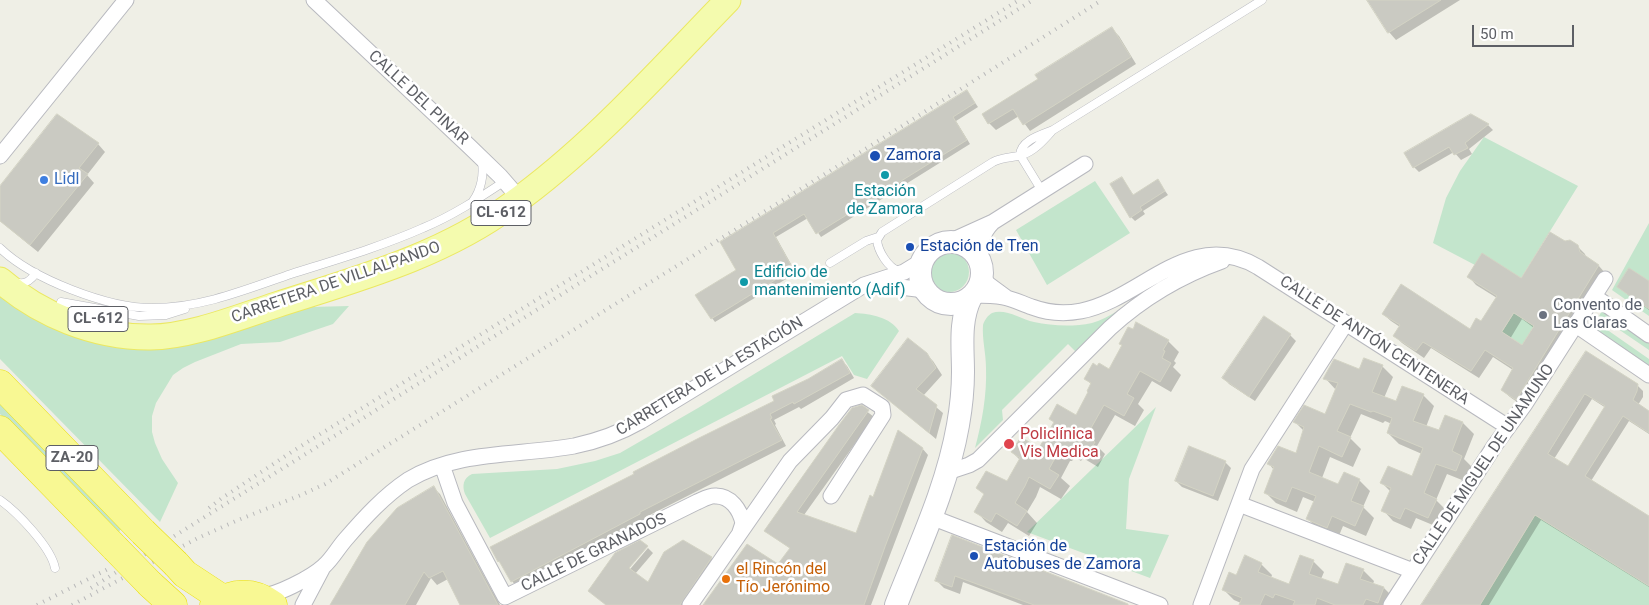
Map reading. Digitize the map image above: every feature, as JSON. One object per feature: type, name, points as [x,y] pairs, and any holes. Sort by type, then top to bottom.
[{"type":"highway","name":"ZA-20","points":[[0,384],[143,532],[185,574],[218,602],[237,594],[264,600]]},
{"type":"highway","name":"ZA-20","points":[[0,430],[150,584],[173,605]]},
{"type":"main road","name":"CARRETERA DE VILLALPANDO","points":[[1,271],[24,298],[43,310],[76,324],[103,332],[129,336],[156,337],[175,335],[211,326],[416,257],[463,236],[496,216],[512,190],[557,169],[612,119],[728,0]]},
{"type":"main road","name":"CARRETERA DE VILLALPANDO","points":[[1,271],[32,277],[61,302],[96,318],[128,326],[181,328],[211,326]]},
{"type":"street","points":[[0,156],[126,0]]},
{"type":"street","name":"CALLE DEL PINAR","points":[[314,0],[480,156],[512,190]]},
{"type":"street","points":[[962,329],[955,317],[934,296],[913,266],[935,246],[951,241],[995,221],[1086,164]]},
{"type":"street","points":[[896,605],[948,472],[962,399],[962,329],[976,282],[979,248],[984,233],[995,221]]},
{"type":"street","points":[[934,296],[957,303],[976,282],[974,252],[966,246],[951,241]]},
{"type":"street","name":"CALLE DE ANTÓN CENTENERA","points":[[976,282],[1008,298],[1048,311],[1078,312],[1106,303],[1161,271],[1183,262],[1213,256],[1238,258],[1253,264],[1508,427]]},
{"type":"street","points":[[948,472],[978,460],[1110,328],[1138,304],[1188,274],[1226,260],[1238,258]]},
{"type":"street","name":"CARRETERA DE LA ESTACIÓN","points":[[303,605],[323,567],[352,532],[383,499],[409,480],[442,465],[474,457],[573,446],[613,435],[641,421],[861,287],[913,266]]},
{"type":"street","name":"CALLE DE MIGUEL DE UNAMUNO","points":[[1391,605],[1495,445],[1525,404],[1605,279]]},
{"type":"street","name":"CARRETERA DE LA ESTACIÓN","points":[[861,287],[874,284],[934,296]]},
{"type":"street","points":[[1594,296],[1649,335]]},
{"type":"street","points":[[1201,605],[1255,464],[1346,323]]},
{"type":"street","points":[[1576,325],[1649,375]]},
{"type":"street","points":[[690,605],[790,460],[832,418],[846,400],[863,394],[882,407],[882,415],[831,496]]},
{"type":"street","name":"CALLE DE GRANADOS","points":[[442,465],[455,503],[505,597],[688,506],[716,496],[731,500],[737,508],[743,523],[740,532]]},
{"type":"street","points":[[1239,504],[1414,571]]},
{"type":"street","points":[[931,517],[1160,605]]},
{"type":"street","name":"CARRETERA DE LA ESTACIÓN","points":[[264,600],[310,576],[323,567]]},
{"type":"lane","points":[[1042,191],[1020,155],[1021,149],[1025,144],[1039,135],[1053,130],[1262,0]]},
{"type":"lane","points":[[830,263],[866,241],[878,237],[888,228],[993,162],[1020,155]]},
{"type":"lane","points":[[472,203],[479,192],[482,179],[483,166],[480,156]]},
{"type":"lane","points":[[61,302],[120,313],[152,316],[172,314],[196,304],[220,298],[404,236],[425,228],[472,203],[512,190]]},
{"type":"lane","points":[[878,237],[878,247],[896,271],[913,266]]},
{"type":"lane","points":[[0,248],[32,277],[119,304],[151,308],[196,304]]},
{"type":"lane","points":[[0,500],[22,520],[46,549],[51,556],[55,568]]},
{"type":"green space","points":[[1484,137],[1578,186],[1521,278],[1475,265],[1433,243],[1446,198],[1460,171]]},
{"type":"green space","points":[[1095,181],[1130,233],[1047,285],[1016,230]]},
{"type":"green space","points":[[1649,223],[1649,316],[1612,290]]},
{"type":"green space","points":[[953,252],[960,255],[966,261],[969,272],[968,280],[960,289],[953,292],[945,292],[938,289],[930,280],[929,268],[932,261],[941,253]]},
{"type":"green space","points":[[0,291],[89,338],[272,319],[311,307],[349,306],[333,324],[280,342],[241,344],[195,362],[173,375],[156,403],[152,416],[152,432],[155,443],[162,459],[178,483],[160,522],[0,359]]},
{"type":"green space","points":[[1143,294],[1076,352],[1068,344],[1002,410],[1003,420],[975,448],[986,388],[983,325],[989,315],[1002,312],[1041,323],[1063,326],[1085,324],[1105,318]]},
{"type":"green space","points":[[1603,309],[1649,340],[1649,350],[1599,316]]},
{"type":"green space","points":[[855,313],[874,315],[885,319],[891,322],[899,331],[867,379],[854,375],[842,356],[490,538],[465,494],[464,482],[472,474],[557,469],[595,461],[620,453]]},
{"type":"green space","points":[[1514,313],[1534,326],[1522,345],[1502,332]]},
{"type":"green space","points":[[1596,322],[1649,359],[1649,368],[1592,328]]},
{"type":"green space","points":[[0,398],[127,528],[120,530],[118,535],[0,414]]},
{"type":"green space","points":[[1156,407],[1129,479],[1126,529],[1169,535],[1150,578],[1027,532]]},
{"type":"green space","points":[[1535,515],[1649,586],[1649,605],[1480,605]]},
{"type":"building","points":[[1367,0],[1441,0],[1388,33]]},
{"type":"building","points":[[1112,27],[1131,57],[1023,125],[1013,109],[988,124],[982,114],[1038,79],[1035,75]]},
{"type":"building","points":[[967,90],[975,103],[953,117],[967,140],[816,234],[804,214],[773,233],[793,269],[711,319],[695,295],[736,270],[720,242]]},
{"type":"building","name":"Lidl","points":[[57,114],[99,143],[79,168],[88,174],[30,245],[0,221],[0,186]]},
{"type":"building","points":[[1471,114],[1489,124],[1465,143],[1468,148],[1454,155],[1449,147],[1413,168],[1404,153]]},
{"type":"building","points":[[1122,177],[1133,195],[1158,179],[1165,191],[1140,207],[1142,210],[1130,218],[1110,184]]},
{"type":"building","name":"Convento de Las Claras","points":[[1550,232],[1565,241],[1570,240],[1578,245],[1580,252],[1599,265],[1516,400],[1501,390],[1513,368],[1485,350],[1471,371],[1423,342],[1416,351],[1393,336],[1400,325],[1382,314],[1401,284],[1470,329],[1476,318],[1481,321],[1497,296],[1467,277],[1482,253],[1521,278]],"holes":[[[1514,313],[1534,326],[1522,345],[1502,332]]]},
{"type":"building","points":[[1629,268],[1649,281],[1649,309],[1617,287]]},
{"type":"building","points":[[1264,316],[1291,334],[1249,397],[1222,378]]},
{"type":"building","points":[[1136,322],[1169,340],[1163,350],[1165,351],[1162,358],[1171,363],[1160,382],[1140,371],[1127,394],[1134,398],[1124,416],[1104,405],[1086,437],[1095,442],[1086,457],[1071,448],[1069,451],[1063,447],[1059,451],[1049,469],[1059,475],[1050,489],[1029,477],[1015,503],[1027,511],[1017,526],[996,513],[991,522],[974,512],[984,494],[976,488],[986,471],[1007,481],[1020,458],[1011,452],[1021,437],[1039,448],[1054,422],[1049,419],[1057,404],[1076,415],[1091,383],[1084,379],[1093,363],[1097,366],[1099,363],[1109,369],[1122,345],[1119,344],[1128,327],[1133,329]]},
{"type":"building","points":[[908,338],[927,353],[936,368],[916,389],[937,405],[929,433],[871,386]]},
{"type":"building","points":[[1586,351],[1638,384],[1633,400],[1649,411],[1649,433],[1623,416],[1585,476],[1649,516],[1649,586],[1535,515],[1480,605],[1421,605]],"holes":[[[1585,394],[1605,406],[1568,466],[1548,454]]]},
{"type":"building","points":[[1364,358],[1383,365],[1372,392],[1396,401],[1402,386],[1424,394],[1413,421],[1439,430],[1445,415],[1463,422],[1452,451],[1462,456],[1456,471],[1436,464],[1424,493],[1437,499],[1428,518],[1405,508],[1400,519],[1381,511],[1391,488],[1380,483],[1388,466],[1412,476],[1423,448],[1387,433],[1392,418],[1350,404],[1337,431],[1351,437],[1342,457],[1319,446],[1309,472],[1338,484],[1344,472],[1360,479],[1351,501],[1364,506],[1355,526],[1332,516],[1327,528],[1306,519],[1316,496],[1292,487],[1286,502],[1264,493],[1274,467],[1267,464],[1278,446],[1296,453],[1304,427],[1293,422],[1304,405],[1325,414],[1338,383],[1323,379],[1334,359],[1359,369]]},
{"type":"building","points":[[842,359],[850,373],[794,404],[793,402],[770,414],[772,418],[770,419],[782,440],[640,512],[640,514],[511,582],[498,562],[490,547],[774,401],[772,396],[808,379]]},
{"type":"building","points":[[862,405],[869,410],[797,512],[856,533],[870,495],[873,497],[898,430],[923,448],[864,605],[703,605],[747,544],[778,564],[790,548],[764,531],[852,408]]},
{"type":"building","points":[[1189,446],[1226,461],[1213,496],[1175,481]]},
{"type":"building","points":[[434,486],[498,605],[460,605],[443,571],[429,578],[424,572],[405,605],[330,605],[367,542],[397,508]]},
{"type":"building","name":"Estación de Autobuses de Zamora","points":[[952,535],[1128,605],[1034,605],[955,576],[952,587],[935,581]]},
{"type":"building","points":[[640,540],[648,546],[629,568],[648,582],[664,552],[683,540],[712,557],[680,605],[606,605],[588,591],[615,553]]},
{"type":"building","points":[[1245,555],[1262,563],[1258,572],[1289,584],[1300,555],[1314,560],[1309,574],[1338,584],[1346,563],[1364,569],[1360,579],[1384,587],[1378,603],[1366,599],[1363,605],[1335,605],[1317,598],[1315,605],[1293,605],[1295,601],[1275,594],[1273,598],[1265,594],[1260,605],[1239,605],[1242,598],[1222,590],[1229,572],[1236,575]]},
{"type":"railway","points":[[209,508],[293,451],[1019,0]]},
{"type":"railway","points":[[91,588],[1033,0]]},
{"type":"railway","points":[[72,605],[198,538],[325,484],[1102,0]]},
{"type":"railway","points":[[37,605],[108,569]]},
{"type":"place","name":"Zamora","points":[[875,156]]},
{"type":"place","name":"Estación de Zamora","points":[[885,175]]},
{"type":"place","name":"Lidl","points":[[44,180]]},
{"type":"place","name":"Estación de Tren","points":[[910,247]]},
{"type":"place","name":"Edificio de mantenimiento (Adif)","points":[[744,282]]},
{"type":"place","name":"Convento de Las Claras","points":[[1543,315]]},
{"type":"place","name":"Policlínica Vis Medica","points":[[1009,444]]},
{"type":"place","name":"Estación de Autobuses de Zamora","points":[[974,556]]},
{"type":"place","name":"el Rincón del Tío Jerónimo","points":[[726,579]]}]
